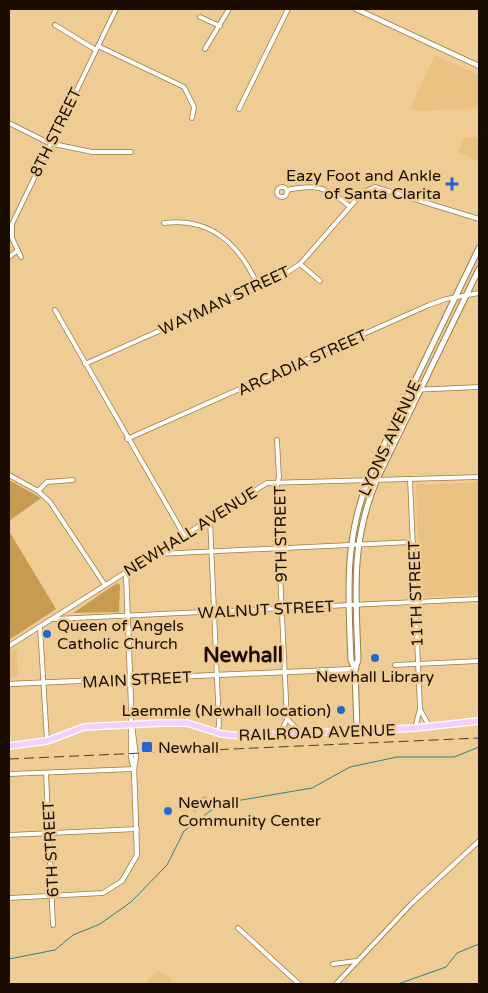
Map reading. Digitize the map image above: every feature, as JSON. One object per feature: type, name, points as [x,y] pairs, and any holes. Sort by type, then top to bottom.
[{"type":"main road","name":"LYONS AVENUE","points":[[356,669],[350,660],[348,568],[350,545],[357,511],[367,480],[479,248]]},
{"type":"main road","name":"LYONS AVENUE","points":[[357,730],[356,669],[358,660],[356,606],[358,543],[376,481],[479,269]]},
{"type":"main road","name":"RAILROAD AVENUE","points":[[9,746],[47,741],[84,727],[132,724],[187,724],[235,736],[415,728],[479,721]]},
{"type":"street","name":"8TH STREET","points":[[21,257],[10,229],[49,143],[116,9]]},
{"type":"street","points":[[205,49],[229,9]]},
{"type":"street","points":[[239,109],[288,9]]},
{"type":"street","points":[[356,9],[479,66]]},
{"type":"street","points":[[200,17],[220,26]]},
{"type":"street","points":[[55,25],[97,48],[184,86],[194,107],[192,118]]},
{"type":"street","points":[[9,123],[49,143],[92,152],[131,152]]},
{"type":"street","points":[[287,190],[313,186],[323,188],[337,195],[349,206]]},
{"type":"street","name":"WAYMAN STREET","points":[[85,364],[258,286],[280,278],[300,264],[363,192],[375,187],[479,219]]},
{"type":"street","points":[[164,223],[189,222],[215,232],[246,261],[258,286]]},
{"type":"street","points":[[9,257],[18,250]]},
{"type":"street","points":[[300,264],[320,281]]},
{"type":"street","name":"ARCADIA STREET","points":[[127,439],[428,305],[479,293]]},
{"type":"street","points":[[54,310],[184,535]]},
{"type":"street","points":[[411,390],[479,387]]},
{"type":"street","name":"9TH STREET","points":[[277,440],[279,547],[287,719]]},
{"type":"street","points":[[9,475],[38,491],[59,514],[105,585]]},
{"type":"street","name":"NEWHALL AVENUE","points":[[10,646],[264,484],[479,477]]},
{"type":"street","name":"11TH STREET","points":[[410,479],[420,709],[415,728]]},
{"type":"street","points":[[38,491],[47,482],[73,480]]},
{"type":"street","points":[[210,519],[218,675],[219,725],[217,733]]},
{"type":"street","points":[[154,554],[350,545],[358,543],[413,542]]},
{"type":"street","points":[[9,898],[103,893],[122,882],[136,861],[137,829],[134,769],[136,753],[135,732],[132,724],[126,572]]},
{"type":"street","name":"WALNUT STREET","points":[[52,619],[479,599]]},
{"type":"street","points":[[40,628],[47,741]]},
{"type":"street","points":[[395,665],[479,661]]},
{"type":"street","name":"MAIN STREET","points":[[9,684],[356,669]]},
{"type":"street","name":"11TH STREET","points":[[420,709],[429,726]]},
{"type":"street","points":[[277,734],[283,728],[287,719],[300,732]]},
{"type":"street","points":[[9,774],[134,769]]},
{"type":"street","name":"6TH STREET","points":[[46,773],[53,925]]},
{"type":"street","points":[[9,836],[137,829]]},
{"type":"street","points":[[336,984],[412,903],[479,841]]},
{"type":"street","points":[[238,928],[299,984]]},
{"type":"street","points":[[333,964],[357,961]]},
{"type":"shaded area","points":[[435,55],[479,75],[479,108],[416,111],[410,108]]},
{"type":"shaded area","points":[[479,137],[479,162],[458,152],[464,138]]},
{"type":"shaded area","points":[[9,480],[41,498],[9,521]]},
{"type":"shaded area","points":[[479,482],[479,594],[420,597],[416,485]]},
{"type":"shaded area","points":[[9,531],[56,609],[9,640]]},
{"type":"shaded area","points":[[117,583],[120,585],[119,612],[73,613]]},
{"type":"shaded area","points":[[15,649],[17,652],[18,677],[9,677],[9,653]]},
{"type":"shaded area","points":[[206,796],[210,804],[194,812],[190,803]]},
{"type":"shaded area","points":[[158,971],[169,976],[173,984],[143,984]]},
{"type":"waterway","points":[[9,959],[55,950],[73,935],[100,924],[131,902],[167,865],[184,831],[214,808],[230,802],[312,788],[350,767],[397,757],[454,757],[479,747]]},
{"type":"waterway","points":[[398,984],[446,967],[457,953],[479,944]]},
{"type":"railway","points":[[9,759],[479,738]]},
{"type":"place","name":"Eazy Foot and Ankle of Santa Clarita","points":[[452,184]]},
{"type":"place","name":"Queen of Angels Catholic Church","points":[[47,634]]},
{"type":"place","name":"Newhall Library","points":[[375,658]]},
{"type":"place","name":"Laemmle (Newhall location)","points":[[341,710]]},
{"type":"place","name":"Newhall","points":[[147,747]]},
{"type":"place","name":"Newhall Community Center","points":[[168,811]]},
{"type":"district","name":"Newhall","points":[[243,655]]}]
